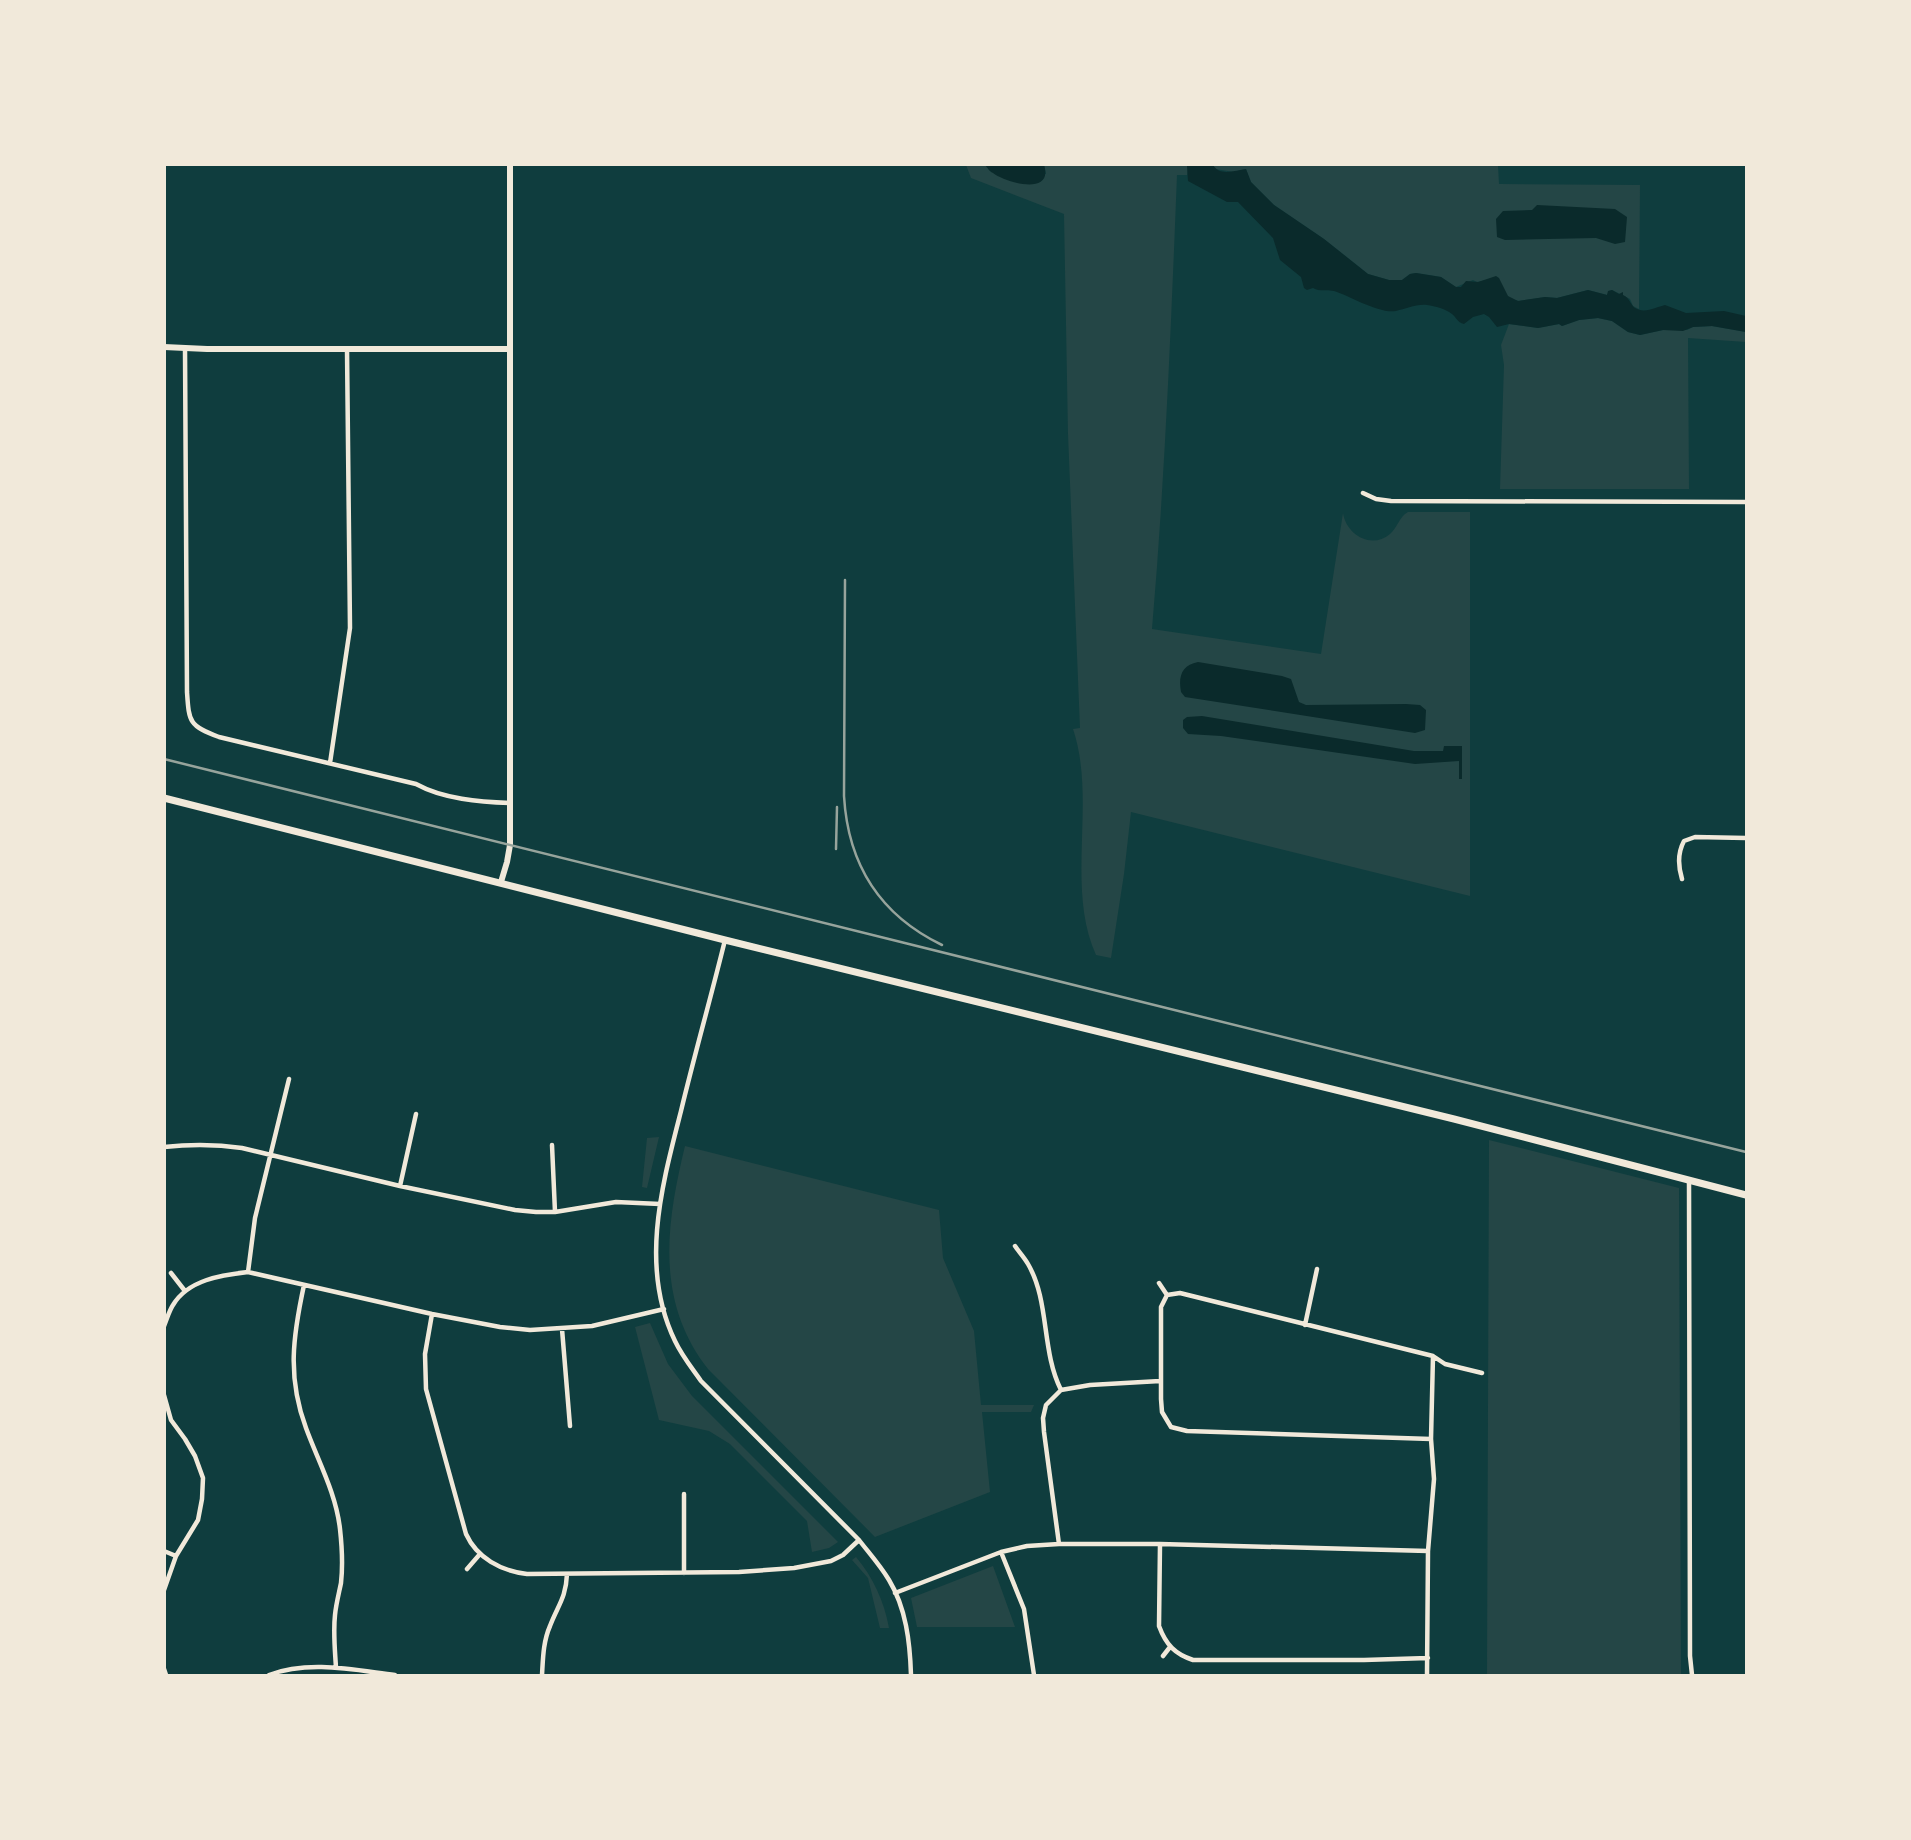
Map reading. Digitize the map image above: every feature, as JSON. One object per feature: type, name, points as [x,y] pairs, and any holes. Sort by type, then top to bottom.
[{"type":"main road","points":[[164,798],[725,940],[1454,1119],[1746,1195]]},
{"type":"street","points":[[501,882],[508,863],[510,845],[510,164]]},
{"type":"street","points":[[164,347],[510,349]]},
{"type":"street","points":[[185,348],[187,692],[190,718],[196,727],[219,737],[416,784],[426,790],[467,799],[510,803]]},
{"type":"street","points":[[330,763],[350,628],[347,349]]},
{"type":"street","points":[[1363,493],[1376,499],[1391,501],[1746,502]]},
{"type":"street","points":[[1682,879],[1679,850],[1684,841],[1695,837],[1746,838]]},
{"type":"street","points":[[725,940],[664,1175],[656,1255],[664,1309],[675,1342],[701,1381],[859,1540],[881,1569],[901,1606],[910,1650],[911,1675]]},
{"type":"street","points":[[248,1272],[256,1218],[289,1079]]},
{"type":"street","points":[[400,1186],[416,1114]]},
{"type":"street","points":[[164,1147],[214,1144],[502,1208],[536,1212],[555,1212],[615,1202],[660,1204]]},
{"type":"street","points":[[552,1145],[555,1212]]},
{"type":"street","points":[[1689,1180],[1692,1675]]},
{"type":"street","points":[[1015,1246],[1028,1264],[1037,1286],[1044,1312],[1048,1348],[1061,1390]]},
{"type":"street","points":[[1305,1325],[1317,1269]]},
{"type":"street","points":[[164,1326],[173,1305],[185,1292],[209,1279],[248,1272],[432,1314],[530,1330],[562,1329],[617,1321],[664,1309]]},
{"type":"street","points":[[172,1273],[185,1292]]},
{"type":"street","points":[[1159,1283],[1167,1295]]},
{"type":"street","points":[[304,1285],[294,1336],[295,1380],[304,1424],[328,1482],[340,1530],[342,1563],[334,1631],[336,1668]]},
{"type":"street","points":[[1167,1295],[1180,1293],[1433,1356],[1445,1364],[1482,1373]]},
{"type":"street","points":[[1167,1295],[1161,1307],[1160,1381],[1163,1412],[1171,1427],[1187,1431],[1432,1439]]},
{"type":"street","points":[[432,1314],[425,1354],[426,1389],[466,1534],[472,1547],[503,1569],[515,1573],[567,1574],[765,1571],[831,1561],[843,1555],[859,1540]]},
{"type":"street","points":[[562,1329],[570,1426]]},
{"type":"street","points":[[1427,1675],[1428,1551],[1434,1479],[1433,1356]]},
{"type":"street","points":[[1059,1544],[1043,1418],[1046,1405],[1061,1390],[1090,1385],[1160,1381]]},
{"type":"street","points":[[164,1395],[171,1420],[195,1456],[202,1478],[198,1520],[176,1556],[164,1590]]},
{"type":"street","points":[[684,1494],[684,1573]]},
{"type":"street","points":[[895,1593],[1002,1552],[1027,1546],[1160,1544],[1428,1551]]},
{"type":"street","points":[[1160,1544],[1159,1626],[1163,1637],[1179,1656],[1193,1660],[1428,1658]]},
{"type":"street","points":[[164,1551],[176,1556]]},
{"type":"street","points":[[1002,1552],[1024,1609],[1034,1675]]},
{"type":"street","points":[[467,1569],[480,1554]]},
{"type":"street","points":[[542,1675],[546,1638],[564,1597],[567,1574]]},
{"type":"street","points":[[1163,1656],[1170,1647]]},
{"type":"street","points":[[269,1675],[310,1667],[395,1675]]},
{"type":"street","points":[[164,1669],[166,1675]]},
{"type":"shaded area","points":[[1189,164],[1213,165],[1224,172],[1246,169],[1251,182],[1274,205],[1324,239],[1368,274],[1389,280],[1402,280],[1416,273],[1441,277],[1456,287],[1461,287],[1466,281],[1478,282],[1496,276],[1508,296],[1518,301],[1557,298],[1588,290],[1607,295],[1608,291],[1612,290],[1619,294],[1623,292],[1639,310],[1665,305],[1686,313],[1724,311],[1746,316],[1746,332],[1712,326],[1693,327],[1683,331],[1663,330],[1640,335],[1628,332],[1612,321],[1598,318],[1579,320],[1562,326],[1559,324],[1538,328],[1509,324],[1497,327],[1484,314],[1473,317],[1464,324],[1450,312],[1433,306],[1418,305],[1389,311],[1334,291],[1313,288],[1307,290],[1301,277],[1280,260],[1273,238],[1238,202],[1227,202],[1188,181]]},
{"type":"shaded area","points":[[966,165],[985,165],[991,172],[1046,174],[1044,165],[1189,165],[1187,175],[1177,175],[1164,459],[1152,629],[1321,654],[1343,513],[1345,521],[1354,533],[1368,540],[1375,540],[1390,534],[1408,512],[1470,512],[1470,896],[1131,812],[1111,958],[1096,955],[1087,928],[1083,901],[1082,785],[1080,757],[1073,729],[1080,728],[1068,434],[1064,214],[971,178]]},
{"type":"shaded area","points":[[985,165],[1044,165],[1045,175],[1042,181],[1036,184],[1017,183],[999,177]]},
{"type":"shaded area","points":[[1213,165],[1498,165],[1499,184],[1640,185],[1639,309],[1633,306],[1630,299],[1612,290],[1607,295],[1588,290],[1557,298],[1519,301],[1511,299],[1487,280],[1473,280],[1456,287],[1441,277],[1416,273],[1402,280],[1389,280],[1368,274],[1324,239],[1274,205],[1251,182],[1246,169],[1234,172],[1215,169]]},
{"type":"shaded area","points":[[1537,205],[1615,209],[1627,217],[1625,242],[1615,244],[1596,238],[1505,240],[1497,237],[1496,219],[1503,211],[1532,210]]},
{"type":"shaded area","points":[[1598,318],[1612,321],[1628,332],[1640,335],[1663,330],[1712,326],[1746,332],[1746,342],[1688,338],[1689,489],[1500,489],[1504,365],[1501,345],[1509,324],[1538,328]]},
{"type":"shaded area","points":[[1198,662],[1291,679],[1299,702],[1306,705],[1420,705],[1426,710],[1425,730],[1415,733],[1185,697],[1180,686],[1182,672]]},
{"type":"shaded area","points":[[1202,716],[1414,751],[1443,751],[1444,746],[1462,746],[1462,779],[1459,779],[1459,761],[1415,764],[1221,736],[1188,734],[1183,728],[1183,720],[1187,717]]},
{"type":"shaded area","points":[[659,1137],[647,1188],[642,1187],[647,1138]]},
{"type":"shaded area","points":[[1489,1140],[1679,1188],[1681,1675],[1487,1675]]},
{"type":"shaded area","points":[[685,1146],[939,1210],[943,1258],[974,1331],[981,1405],[1034,1405],[1031,1412],[982,1412],[990,1492],[875,1537],[708,1369],[691,1343],[679,1316],[672,1289],[670,1233]]},
{"type":"shaded area","points":[[650,1323],[668,1364],[692,1396],[838,1542],[829,1548],[812,1552],[807,1521],[730,1444],[709,1431],[659,1420],[635,1327]]},
{"type":"shaded area","points":[[856,1557],[877,1590],[889,1628],[880,1628],[868,1578],[852,1560]]},
{"type":"shaded area","points":[[993,1566],[1015,1627],[917,1627],[911,1598]]},
{"type":"railway","points":[[845,580],[844,796],[852,844],[860,866],[885,903],[901,919],[942,945]]},
{"type":"railway","points":[[164,759],[1746,1152]]},
{"type":"railway","points":[[836,849],[837,807]]}]
